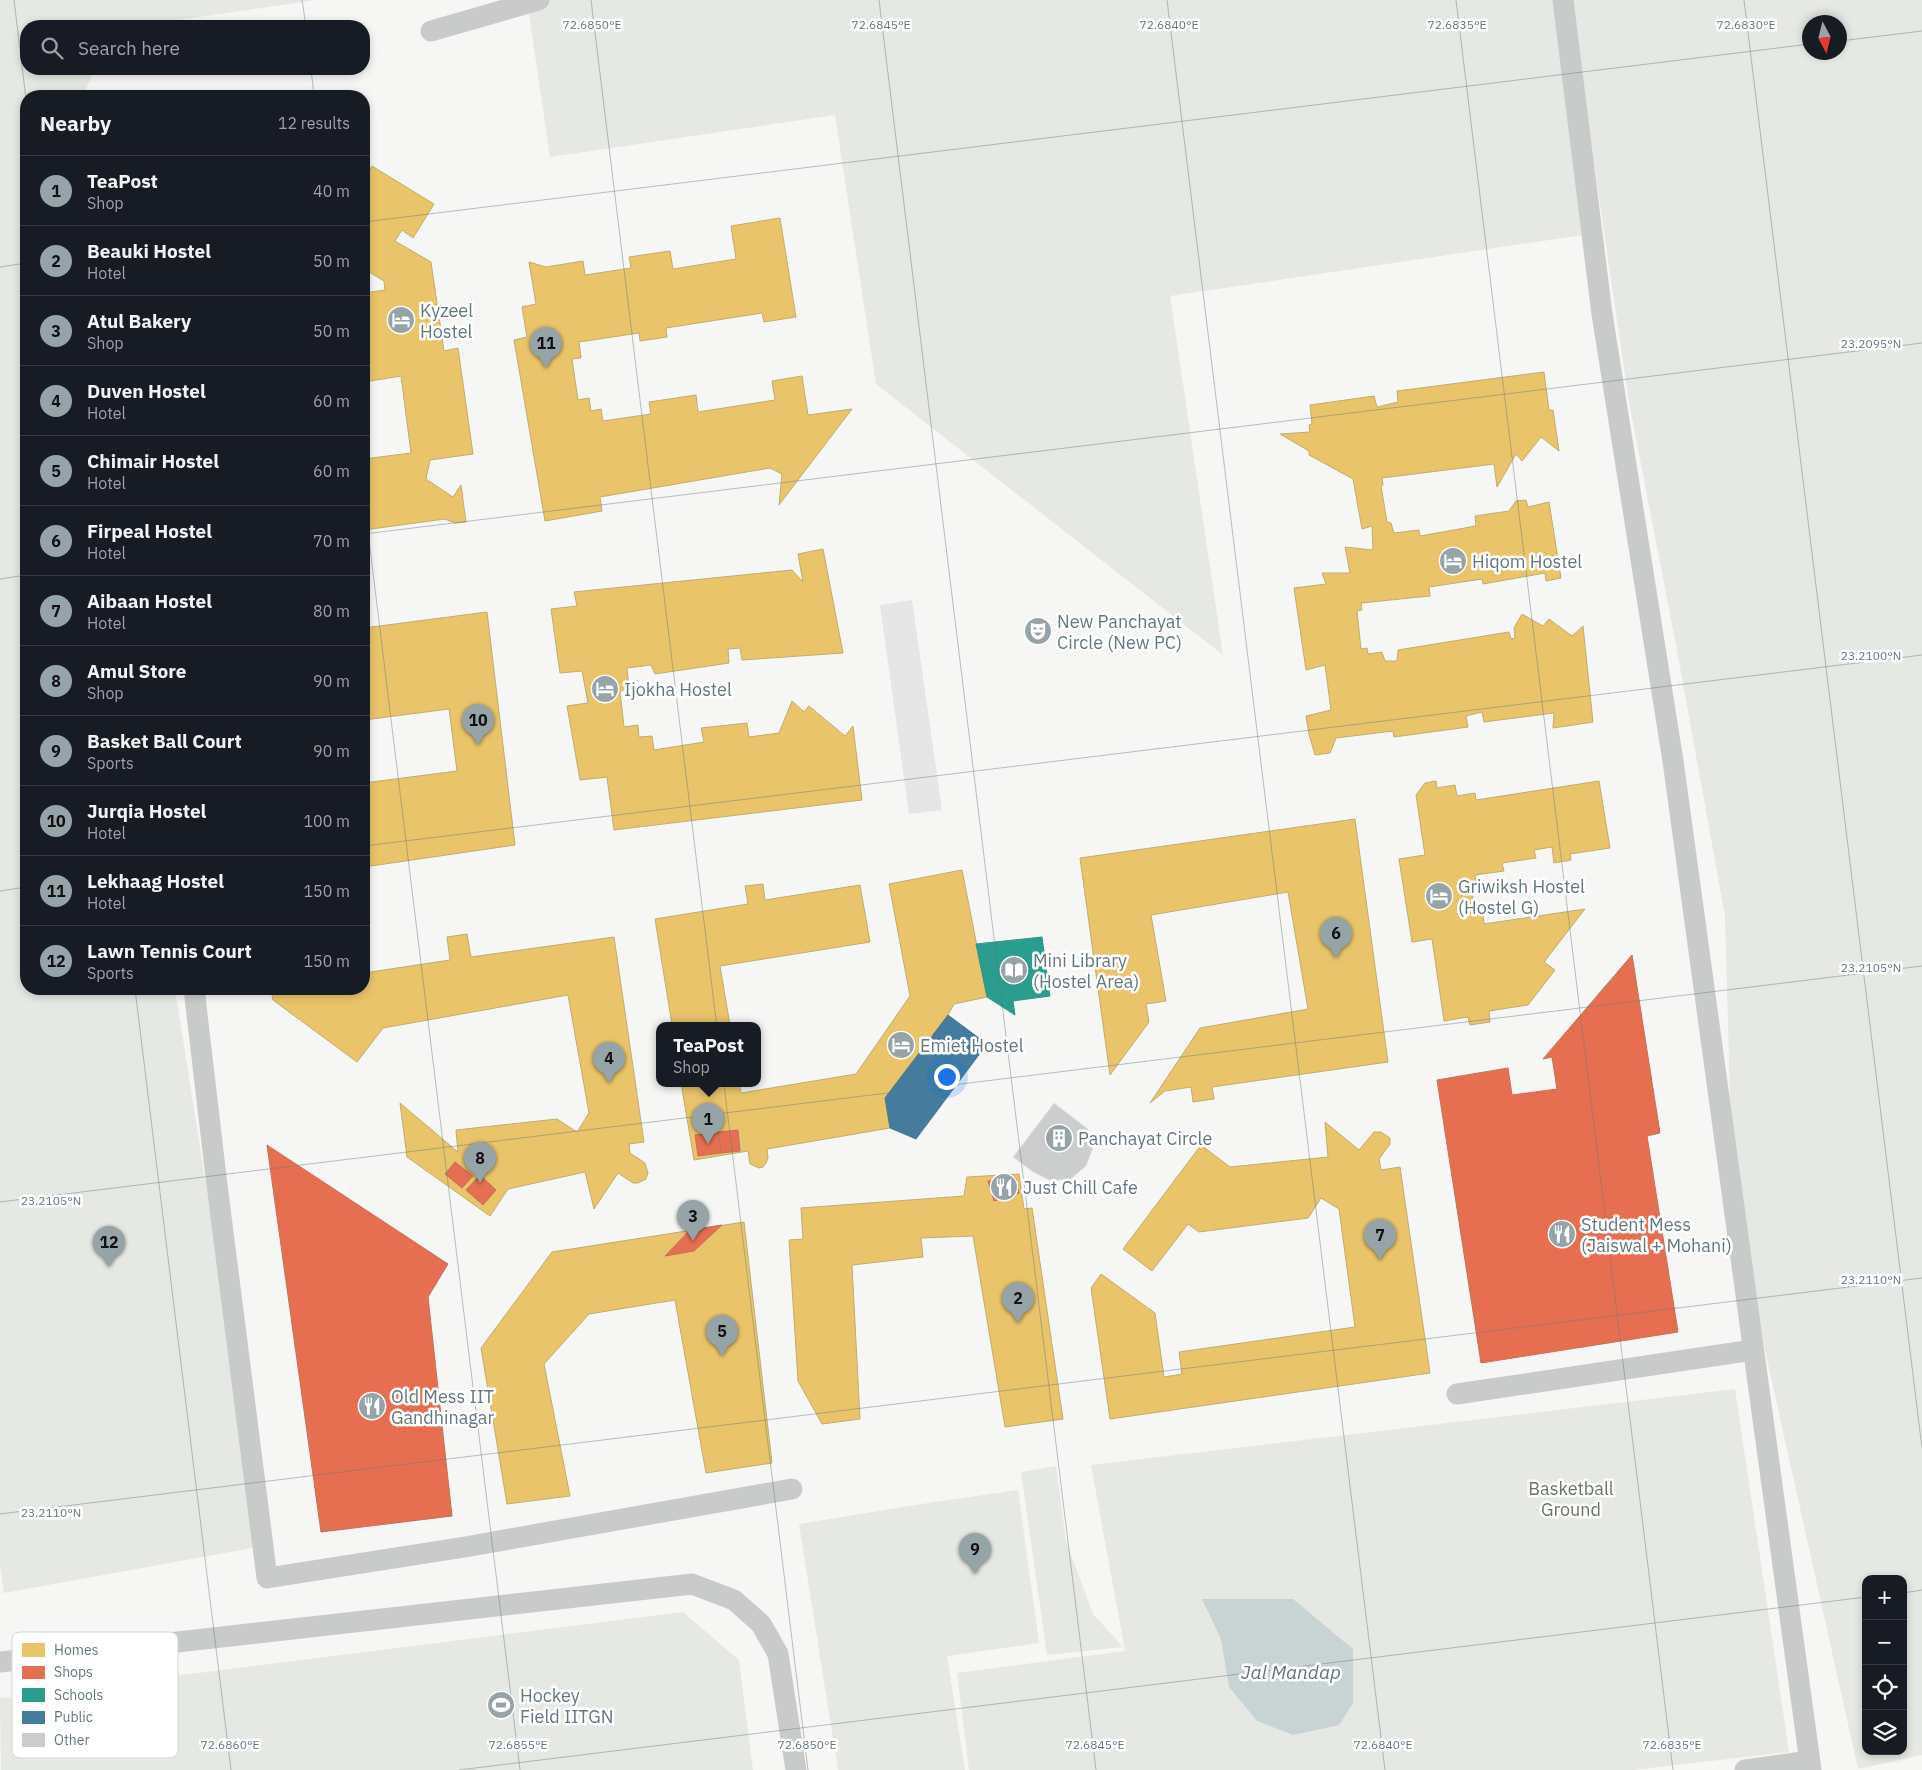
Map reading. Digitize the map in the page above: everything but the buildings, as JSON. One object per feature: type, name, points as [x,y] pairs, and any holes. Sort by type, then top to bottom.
[{"type":"lane","points":[[431,31],[539,0]]},
{"type":"lane","points":[[1563,0],[1602,314],[1673,761],[1810,1765],[1744,1770]]},
{"type":"lane","points":[[195,995],[219,1205],[267,1578],[475,1546],[792,1489]]},
{"type":"lane","points":[[1457,1394],[1753,1350]]},
{"type":"lane","points":[[178,1642],[692,1584],[734,1600],[761,1624],[778,1654],[796,1770]]},
{"type":"shaded area","points":[[912,600],[942,810],[909,814],[880,605]]},
{"type":"green space","points":[[0,0],[316,0],[178,20],[20,20],[20,75],[92,75],[86,90],[20,90],[20,995],[176,995],[263,1546],[4,1593],[0,1567]]},
{"type":"green space","points":[[527,0],[1565,0],[1596,233],[1170,296],[1223,655],[876,384],[835,115],[550,157]]},
{"type":"green space","points":[[1570,0],[1922,0],[1922,1755],[1858,1769],[1733,1206],[1725,916],[1676,645],[1629,402]]},
{"type":"green space","name":"Basketball Ground","points":[[1735,1389],[1789,1752],[1632,1770],[969,1770],[957,1673],[1125,1651],[1091,1465]]},
{"type":"green space","points":[[1056,1466],[1066,1541],[1093,1614],[1123,1647],[1047,1655],[1021,1472]]},
{"type":"green space","points":[[1018,1490],[1039,1643],[947,1656],[965,1770],[838,1770],[799,1524]]},
{"type":"green space","points":[[683,1612],[739,1660],[753,1770],[1,1770],[0,1698],[12,1696],[12,1758],[178,1758],[178,1676]]},
{"type":"water","name":"Jal Mandap","points":[[1202,1599],[1293,1599],[1353,1649],[1353,1703],[1339,1725],[1293,1735],[1257,1721],[1229,1687],[1221,1639]]},
{"type":"place","name":"Kyzeel Hostel","points":[[401,320]]},
{"type":"place","name":"Lekhaag Hostel","points":[[546,368]]},
{"type":"place","name":"Hiqom Hostel","points":[[1453,561]]},
{"type":"place","name":"New Panchayat Circle (New PC)","points":[[1038,631]]},
{"type":"place","name":"Ijokha Hostel","points":[[605,689]]},
{"type":"place","name":"Jurqia Hostel","points":[[478,745]]},
{"type":"place","name":"Griwiksh Hostel (Hostel G)","points":[[1439,896]]},
{"type":"place","name":"Firpeal Hostel","points":[[1336,958]]},
{"type":"place","name":"Mini Library (Hostel Area)","points":[[1014,970]]},
{"type":"place","name":"Emiet Hostel","points":[[901,1045]]},
{"type":"place","name":"Duven Hostel","points":[[609,1083]]},
{"type":"place","name":"Panchayat Circle","points":[[1059,1138]]},
{"type":"place","name":"TeaPost","points":[[708,1144]]},
{"type":"place","name":"Amul Store","points":[[480,1183]]},
{"type":"place","name":"Just Chill Cafe","points":[[1004,1187]]},
{"type":"place","name":"Student Mess (Jaiswal + Mohani)","points":[[1562,1234]]},
{"type":"place","name":"Atul Bakery","points":[[693,1241]]},
{"type":"place","name":"Aibaan Hostel","points":[[1380,1260]]},
{"type":"place","name":"Lawn Tennis Court","points":[[109,1267]]},
{"type":"place","name":"Beauki Hostel","points":[[1018,1323]]},
{"type":"place","name":"Chimair Hostel","points":[[722,1356]]},
{"type":"place","name":"Old Mess IIT Gandhinagar","points":[[372,1406]]},
{"type":"place","name":"Basket Ball Court","points":[[975,1574]]},
{"type":"place","name":"Hockey Field IITGN","points":[[501,1705]]}]
